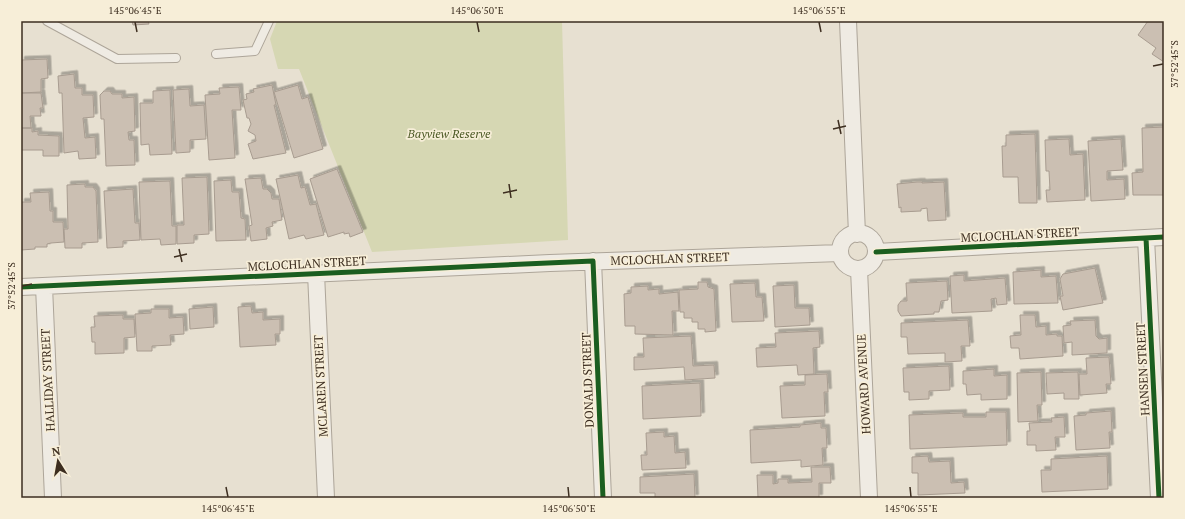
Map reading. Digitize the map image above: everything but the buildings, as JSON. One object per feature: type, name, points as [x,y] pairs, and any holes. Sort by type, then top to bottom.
[{"type":"street","points":[[848,21],[857,234]]},
{"type":"street","points":[[857,234],[869,237],[873,242],[876,252],[872,263],[859,269],[847,266],[840,253],[843,241],[848,237],[857,234]]},
{"type":"street","name":"MCLOCHLAN STREET","points":[[876,252],[1164,237]]},
{"type":"street","name":"HANSEN STREET","points":[[1146,238],[1159,498]]},
{"type":"street","name":"MCLOCHLAN STREET","points":[[21,288],[593,261],[840,253]]},
{"type":"street","name":"DONALD STREET","points":[[593,261],[603,498]]},
{"type":"street","name":"HOWARD AVENUE","points":[[859,269],[869,498]]},
{"type":"street","name":"MCLAREN STREET","points":[[316,273],[326,498]]},
{"type":"street","name":"HALLIDAY STREET","points":[[44,286],[53,498]]},
{"type":"lane","points":[[47,21],[117,59],[176,58]]},
{"type":"lane","points":[[216,54],[255,51],[269,21]]},
{"type":"green space","name":"Bayview Reserve","points":[[277,21],[562,21],[568,240],[372,252],[299,69],[278,69],[270,39]]},
{"type":"cycle path","points":[[876,252],[1164,237]]},
{"type":"cycle path","points":[[1146,238],[1159,498]]},
{"type":"cycle path","points":[[21,287],[593,261],[603,498]]}]
